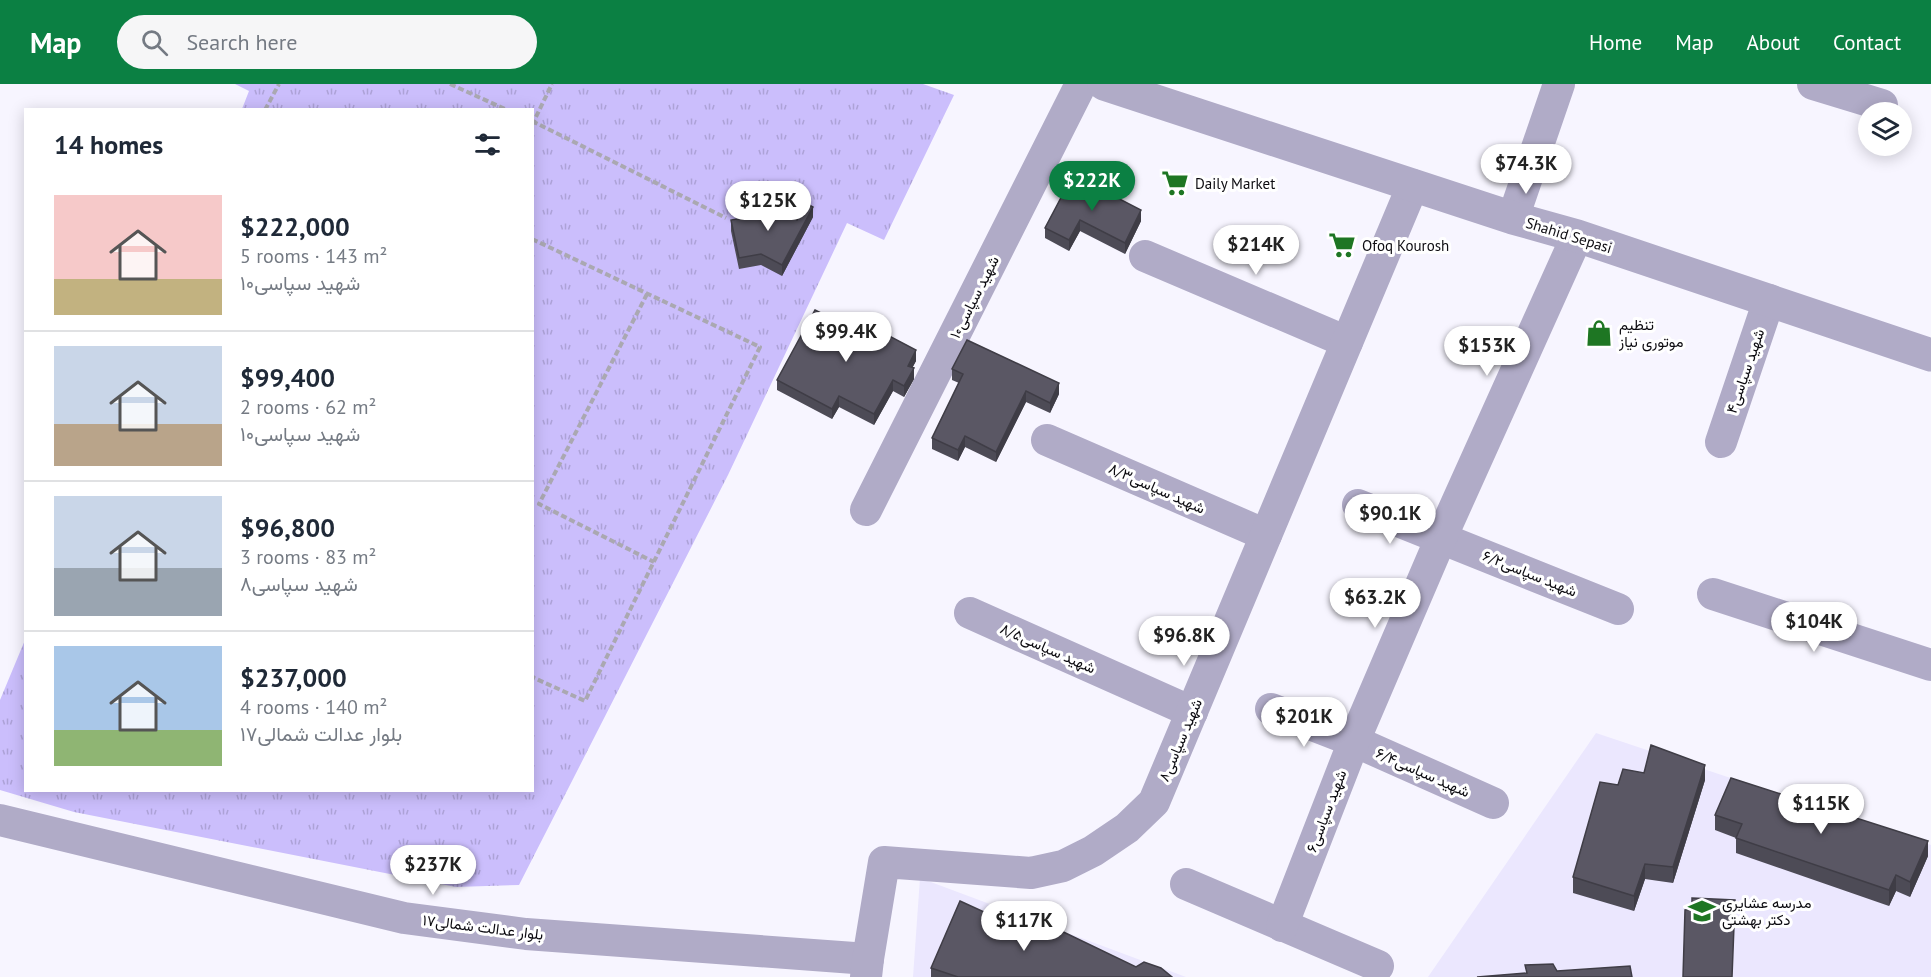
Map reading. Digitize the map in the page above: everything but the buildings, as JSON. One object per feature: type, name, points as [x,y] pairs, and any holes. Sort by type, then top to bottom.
[{"type":"street","name":"شهید سپاسی۱۰","points":[[866,510],[1082,84]]},
{"type":"street","name":"Shahid Sepasi","points":[[1104,84],[1577,237],[1931,355]]},
{"type":"street","points":[[1513,218],[1559,84]]},
{"type":"street","points":[[1813,84],[1872,102]]},
{"type":"street","name":"شهید سپاسی۸","points":[[867,968],[884,862],[1030,873],[1063,866],[1093,851],[1127,828],[1154,802],[1413,185]]},
{"type":"street","name":"شهید سپاسی۶","points":[[1282,926],[1354,741],[1441,538],[1577,237]]},
{"type":"street","points":[[1145,256],[1347,342]]},
{"type":"street","name":"شهید سپاسی۴","points":[[1721,442],[1769,300]]},
{"type":"street","name":"شهید سپاسی۸/۳","points":[[1047,440],[1266,536]]},
{"type":"street","name":"شهید سپاسی۶/۲","points":[[1358,506],[1618,609]]},
{"type":"street","points":[[1713,594],[1931,665]]},
{"type":"street","name":"شهید سپاسی۸/۵","points":[[970,613],[1192,712]]},
{"type":"street","name":"شهید سپاسی۶/۴","points":[[1271,709],[1354,741],[1493,803]]},
{"type":"street","name":"بلوار عدالت شمالی۱۷","points":[[0,820],[404,918],[526,934],[867,968]]},
{"type":"street","points":[[1186,884],[1378,966]]},
{"type":"path","points":[[266,108],[279,84]]},
{"type":"path","points":[[450,84],[503,108]]},
{"type":"path","points":[[534,120],[552,84]]},
{"type":"path","points":[[534,122],[726,218]]},
{"type":"path","points":[[534,240],[760,347],[585,701],[534,678]]},
{"type":"path","points":[[646,294],[539,504],[654,562]]},
{"type":"shaded area","name":"مدرسه عشایری دکتر بهشتی","points":[[1596,733],[1931,845],[1931,977],[1428,977]]},
{"type":"shaded area","points":[[920,878],[1186,977],[913,977]]},
{"type":"green space","points":[[235,84],[923,84],[954,95],[884,240],[847,223],[728,475],[519,885],[456,887],[74,812],[0,790],[0,700],[24,642],[24,792],[534,792],[534,108],[242,108],[249,91]]},
{"type":"place","name":"Daily Market","points":[[1175,183]]},
{"type":"place","name":"Ofoq Kourosh","points":[[1342,245]]},
{"type":"place","name":"تنظیم موتوری نیاز","points":[[1599,333]]},
{"type":"place","name":"مدرسه عشایری دکتر بهشتی","points":[[1702,911]]}]
